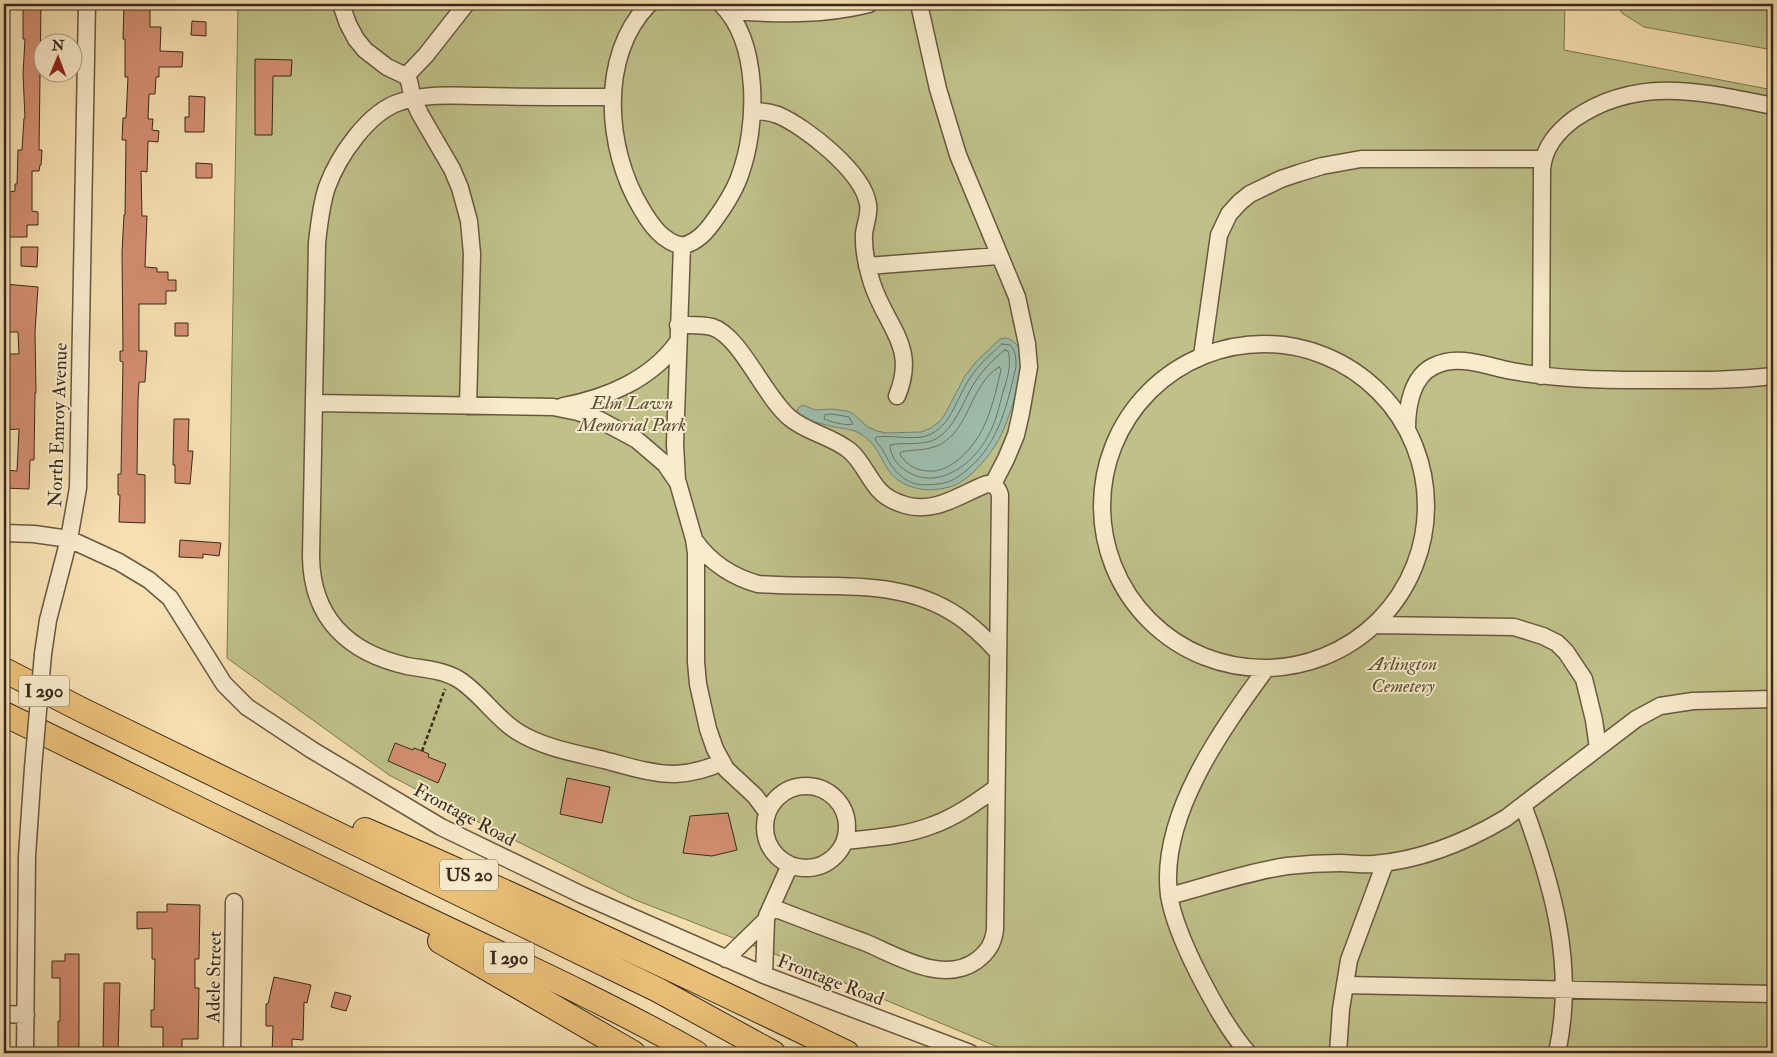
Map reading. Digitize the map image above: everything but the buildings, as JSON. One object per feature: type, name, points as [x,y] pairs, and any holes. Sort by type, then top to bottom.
[{"type":"highway","name":"I 290","points":[[4,670],[84,711],[658,990],[773,1053]]},
{"type":"highway","name":"US 20","points":[[84,711],[460,870],[623,945],[847,1053]]},
{"type":"highway","name":"I 290","points":[[4,714],[642,1023],[696,1053]]},
{"type":"highway","points":[[319,868],[511,983],[600,1032],[633,1053]]},
{"type":"street","name":"North Emroy Avenue","points":[[25,1053],[27,856],[43,654],[48,620],[69,538],[78,488],[87,4]]},
{"type":"street","points":[[341,4],[348,24],[356,39],[365,50],[387,67],[406,76],[420,114],[452,169],[460,188],[469,221],[472,254],[468,406]]},
{"type":"street","points":[[406,76],[426,55],[466,4]]},
{"type":"street","points":[[649,4],[630,30],[620,58],[613,97],[612,115],[616,144],[630,190],[646,216],[663,238],[671,243],[682,246],[690,244],[706,231],[731,195],[741,174],[750,131],[752,89],[747,50],[736,21],[725,7]]},
{"type":"street","points":[[725,7],[782,14],[820,13],[869,4]]},
{"type":"street","points":[[919,4],[928,49],[958,155],[1019,304],[1027,344],[1029,367],[1016,435],[993,484]]},
{"type":"street","points":[[1541,376],[1543,159],[1552,140],[1572,121],[1598,105],[1628,95],[1658,90],[1691,91],[1773,106]]},
{"type":"street","points":[[613,97],[439,96],[399,102],[389,107],[364,128],[340,159],[327,188],[322,206],[317,243],[311,570],[319,603],[335,627],[349,641],[374,656],[450,675],[480,696],[516,731],[552,747],[635,768],[673,774],[704,770],[722,762]]},
{"type":"street","points":[[752,111],[777,115],[811,136],[837,156],[861,185],[869,205],[864,237],[867,266],[880,302],[894,326],[904,353],[905,367],[897,396]]},
{"type":"street","points":[[1202,356],[1219,235],[1229,214],[1250,194],[1299,173],[1361,159],[1543,159]]},
{"type":"street","points":[[682,246],[675,451],[678,483],[696,552],[698,684],[708,729],[722,762],[732,775],[755,796],[767,812]]},
{"type":"street","points":[[867,266],[909,261],[998,256]]},
{"type":"street","points":[[678,325],[702,325],[720,331],[736,347],[781,410],[799,425],[836,441],[846,448],[859,461],[878,489],[893,501],[913,507],[937,506],[952,501],[981,486],[993,484]]},
{"type":"street","points":[[315,403],[554,407],[579,403],[600,397],[640,378],[668,355],[678,343]]},
{"type":"street","points":[[1270,344],[1305,349],[1336,360],[1363,377],[1387,400],[1407,428],[1420,460],[1426,494],[1425,529],[1417,561],[1403,590],[1375,625],[1362,636],[1334,652],[1306,663],[1283,668],[1266,669],[1236,666],[1211,658],[1175,642],[1149,621],[1125,591],[1108,554],[1101,515],[1103,478],[1113,445],[1127,418],[1146,394],[1171,373],[1202,356],[1234,346],[1270,344]]},
{"type":"street","points":[[1407,428],[1408,407],[1416,384],[1425,371],[1448,361],[1468,361],[1541,376],[1587,379],[1709,381],[1773,376]]},
{"type":"street","points":[[554,407],[578,412],[600,420],[638,440],[665,464],[678,483]]},
{"type":"street","points":[[768,914],[926,967],[949,970],[972,964],[989,950],[994,935],[1000,495],[999,490],[993,484]]},
{"type":"street","name":"Frontage Road","points":[[4,533],[69,538],[119,562],[149,580],[170,598],[224,684],[247,707],[270,723],[441,827],[582,895],[764,975],[970,1053]]},
{"type":"street","points":[[694,539],[703,553],[742,580],[778,586],[876,587],[922,598],[959,616],[998,652]]},
{"type":"street","points":[[1375,625],[1514,627],[1543,636],[1556,643],[1566,652],[1584,679],[1594,720],[1598,748]]},
{"type":"street","points":[[1248,1053],[1221,1014],[1194,964],[1177,925],[1169,896],[1168,864],[1170,848],[1182,810],[1216,741],[1266,669]]},
{"type":"street","points":[[1169,896],[1286,866],[1313,863],[1385,863],[1458,844],[1485,830],[1523,805],[1636,719],[1660,706],[1693,701],[1773,699]]},
{"type":"street","points":[[807,786],[816,787],[831,794],[842,808],[847,824],[845,841],[837,854],[824,865],[808,868],[790,865],[776,857],[770,849],[764,830],[767,812],[775,799],[790,789],[807,786]]},
{"type":"street","points":[[845,841],[894,835],[932,826],[968,808],[996,788]]},
{"type":"street","points":[[1523,805],[1542,855],[1559,924],[1563,958],[1563,989],[1562,1026],[1557,1053]]},
{"type":"street","points":[[1338,1053],[1341,1009],[1349,960],[1385,863]]},
{"type":"street","points":[[726,958],[768,914],[790,865]]},
{"type":"street","name":"Adele Street","points":[[232,1053],[234,902]]},
{"type":"street","points":[[764,975],[768,914]]},
{"type":"street","points":[[1344,985],[1773,994]]},
{"type":"street","points":[[4,1014],[26,1015]]},
{"type":"path","points":[[422,751],[450,675]]},
{"type":"green space","points":[[238,4],[1565,4],[1564,50],[1773,90],[1773,1053],[1012,1053],[785,958],[633,899],[486,826],[389,775],[227,658]]},
{"type":"green space","points":[[1616,4],[1773,4],[1773,50],[1644,27],[1622,13]]},
{"type":"water","points":[[1006,338],[1017,345],[1021,357],[1020,376],[1009,415],[1000,437],[992,450],[976,470],[956,485],[930,490],[912,487],[896,478],[889,471],[875,447],[861,434],[806,419],[799,416],[797,412],[798,408],[803,405],[815,410],[832,409],[847,411],[868,427],[877,431],[886,433],[921,432],[931,428],[940,421],[965,376],[975,363],[1000,339]]},
{"type":"park label","name":"Elm Lawn Memorial Park","points":[[632,413]]},
{"type":"park label","name":"Arlington Cemetery","points":[[1403,674]]}]
